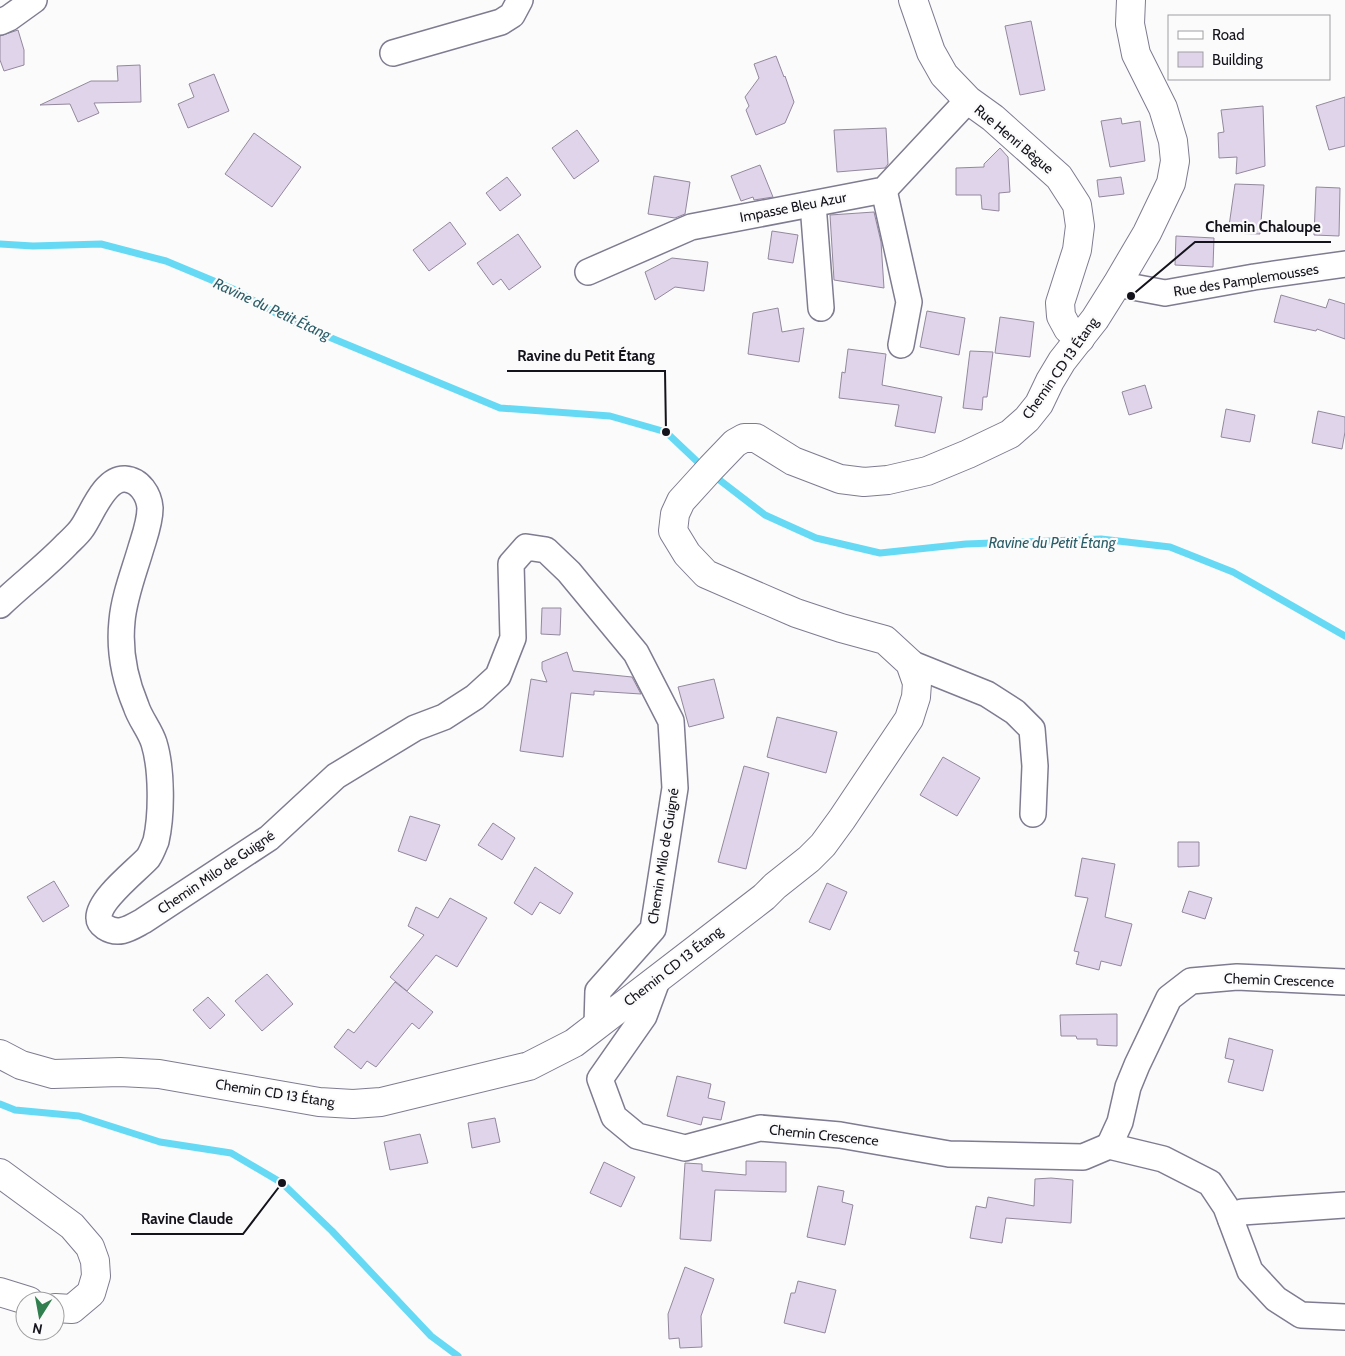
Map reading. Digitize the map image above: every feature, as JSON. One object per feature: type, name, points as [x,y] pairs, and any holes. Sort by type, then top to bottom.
[{"type":"main road","name":"Rue Henri Bègue","points":[[913,0],[931,52],[944,75],[968,100],[993,118],[1060,177],[1077,205],[1080,226],[1077,250],[1060,303],[1061,316],[1068,328],[1080,339]]},
{"type":"main road","name":"Chemin CD 13 Étang","points":[[0,1054],[21,1066],[52,1074],[120,1072],[159,1074],[319,1102],[353,1104],[381,1102],[529,1066],[574,1043],[764,897],[809,859],[823,845],[873,775],[909,719],[916,697],[917,683],[910,663],[885,640],[796,613],[706,574],[687,554],[672,531],[675,514],[681,501],[735,443],[744,438],[756,438],[793,461],[840,479],[864,482],[888,480],[927,471],[1010,434],[1027,418],[1039,404],[1054,374],[1117,284],[1147,234],[1171,183],[1175,161],[1173,141],[1163,108],[1136,54],[1130,24],[1131,0]]},
{"type":"main road","points":[[0,1173],[72,1226],[90,1248],[96,1262],[96,1276],[91,1293],[72,1309],[65,1309]]},
{"type":"main road","points":[[0,1292],[15,1297]]},
{"type":"street","points":[[0,22],[34,0]]},
{"type":"street","points":[[393,53],[501,22],[512,15],[520,0]]},
{"type":"street","points":[[901,345],[909,302],[884,190],[968,100]]},
{"type":"street","name":"Impasse Bleu Azur","points":[[588,272],[691,227],[884,190]]},
{"type":"street","points":[[813,204],[821,308]]},
{"type":"street","name":"Rue des Pamplemousses","points":[[1117,284],[1165,293],[1254,277],[1345,264]]},
{"type":"street","name":"Chemin Milo de Guigné","points":[[0,605],[47,565],[82,528],[104,490],[117,481],[125,479],[138,483],[145,491],[150,506],[149,524],[129,587],[122,620],[122,644],[126,675],[133,699],[154,742],[160,773],[158,819],[156,841],[149,856],[127,876],[101,908],[99,919],[102,926],[112,931],[124,931],[143,921],[269,838],[336,776],[414,728],[444,717],[481,692],[498,676],[513,638],[511,564],[526,547],[546,550],[569,572],[636,653],[672,721],[675,788],[653,929],[598,991],[597,1025]]},
{"type":"street","points":[[910,663],[987,694],[1015,712],[1032,730],[1035,766],[1033,814]]},
{"type":"street","name":"Chemin Crescence","points":[[658,978],[644,1016],[600,1079],[614,1117],[637,1136],[685,1148],[760,1128],[840,1135],[949,1154],[1049,1157],[1083,1157],[1109,1146],[1120,1122],[1128,1087],[1137,1064],[1170,998],[1191,981],[1236,977],[1345,982]]},
{"type":"street","points":[[1109,1146],[1163,1159],[1210,1183],[1226,1207],[1250,1271],[1276,1298],[1301,1316],[1345,1317]]},
{"type":"street","points":[[1231,1220],[1242,1212],[1345,1205]]},
{"type":"building","points":[[1031,21],[1045,90],[1020,95],[1005,26]]},
{"type":"building","points":[[18,30],[24,50],[24,65],[4,71],[0,60],[0,36]]},
{"type":"building","points":[[776,56],[794,102],[785,123],[756,135],[746,110],[749,106],[745,97],[759,78],[754,64]]},
{"type":"building","points":[[140,65],[141,102],[94,103],[99,113],[78,122],[70,104],[40,105],[91,81],[118,81],[117,66]]},
{"type":"building","points":[[214,74],[229,111],[188,128],[178,104],[194,97],[189,84]]},
{"type":"building","points":[[1345,97],[1345,146],[1329,150],[1316,106]]},
{"type":"building","points":[[1263,106],[1265,166],[1236,174],[1237,157],[1219,158],[1218,133],[1224,132],[1221,110]]},
{"type":"building","points":[[1121,118],[1122,124],[1140,121],[1145,161],[1110,167],[1101,121]]},
{"type":"building","points":[[886,128],[888,164],[885,168],[837,172],[834,130]]},
{"type":"building","points":[[577,130],[599,161],[574,179],[552,148]]},
{"type":"building","points":[[254,133],[301,167],[272,207],[225,174]]},
{"type":"building","points":[[1000,148],[1008,157],[1010,192],[999,193],[999,211],[982,209],[981,195],[956,195],[956,168],[984,167],[984,164]]},
{"type":"building","points":[[760,165],[773,197],[754,200],[753,197],[741,201],[731,176]]},
{"type":"building","points":[[654,176],[690,182],[685,214],[675,218],[648,214]]},
{"type":"building","points":[[507,177],[521,195],[500,211],[486,193]]},
{"type":"building","points":[[1121,177],[1124,194],[1099,197],[1097,180]]},
{"type":"building","points":[[1235,184],[1264,185],[1260,234],[1228,233]]},
{"type":"building","points":[[1316,187],[1340,188],[1339,236],[1314,235]]},
{"type":"building","points":[[874,212],[881,242],[884,288],[834,280],[830,215]]},
{"type":"building","points":[[450,222],[466,244],[429,271],[413,250]]},
{"type":"building","points":[[772,231],[798,235],[793,263],[768,259]]},
{"type":"building","points":[[518,234],[541,267],[509,290],[501,279],[493,285],[477,263]]},
{"type":"building","points":[[1176,236],[1214,238],[1213,267],[1175,265]]},
{"type":"building","points":[[672,258],[708,262],[704,291],[675,287],[655,300],[645,272]]},
{"type":"building","points":[[1281,295],[1326,308],[1329,299],[1345,304],[1345,339],[1317,329],[1316,331],[1274,322]]},
{"type":"building","points":[[778,308],[782,332],[804,328],[799,362],[748,354],[753,313]]},
{"type":"building","points":[[927,311],[965,318],[959,355],[920,347]]},
{"type":"building","points":[[1000,317],[1034,322],[1030,357],[995,353]]},
{"type":"building","points":[[848,349],[886,354],[882,385],[942,397],[935,433],[895,426],[899,405],[839,398],[842,372],[845,373]]},
{"type":"building","points":[[970,351],[993,352],[987,397],[983,397],[982,410],[963,408]]},
{"type":"building","points":[[1145,385],[1152,408],[1129,415],[1122,392]]},
{"type":"building","points":[[1226,409],[1255,415],[1250,442],[1221,437]]},
{"type":"building","points":[[1318,411],[1345,417],[1342,449],[1312,443]]},
{"type":"building","points":[[542,608],[561,608],[560,635],[541,634]]},
{"type":"building","points":[[567,652],[573,671],[632,677],[641,694],[594,691],[594,695],[571,693],[563,757],[520,751],[531,679],[547,682],[542,669],[542,662]]},
{"type":"building","points":[[714,679],[724,718],[689,727],[678,687]]},
{"type":"building","points":[[777,717],[837,732],[826,773],[767,757]]},
{"type":"building","points":[[943,757],[980,778],[957,816],[920,795]]},
{"type":"building","points":[[744,766],[769,773],[746,869],[718,862]]},
{"type":"building","points":[[410,816],[440,825],[426,861],[398,851]]},
{"type":"building","points":[[493,823],[515,838],[502,860],[478,845]]},
{"type":"building","points":[[1178,842],[1199,842],[1199,866],[1178,867]]},
{"type":"building","points":[[1082,858],[1115,864],[1105,917],[1132,924],[1121,966],[1101,961],[1099,970],[1076,964],[1079,952],[1074,951],[1088,898],[1075,896]]},
{"type":"building","points":[[535,867],[573,893],[560,914],[540,902],[532,915],[514,903]]},
{"type":"building","points":[[54,881],[69,906],[43,922],[27,897]]},
{"type":"building","points":[[827,883],[847,892],[830,930],[809,922]]},
{"type":"building","points":[[1189,891],[1212,898],[1205,919],[1182,912]]},
{"type":"building","points":[[450,898],[487,918],[457,967],[436,955],[407,991],[390,977],[424,935],[408,926],[416,907],[438,918]]},
{"type":"building","points":[[267,974],[293,1004],[262,1031],[235,1001]]},
{"type":"building","points":[[395,982],[433,1012],[419,1029],[412,1023],[376,1067],[367,1061],[361,1069],[334,1047],[348,1029],[354,1033]]},
{"type":"building","points":[[208,997],[225,1015],[210,1029],[193,1010]]},
{"type":"building","points":[[1117,1014],[1117,1046],[1097,1045],[1097,1039],[1077,1039],[1076,1036],[1061,1036],[1060,1015]]},
{"type":"building","points":[[1229,1038],[1273,1050],[1263,1091],[1228,1082],[1234,1060],[1225,1058]]},
{"type":"building","points":[[677,1076],[711,1084],[708,1098],[725,1102],[721,1120],[703,1117],[701,1125],[667,1116]]},
{"type":"building","points":[[495,1118],[500,1142],[472,1148],[468,1123]]},
{"type":"building","points":[[420,1134],[428,1163],[390,1170],[384,1142]]},
{"type":"building","points":[[746,1161],[786,1162],[786,1192],[715,1190],[711,1241],[680,1239],[685,1163],[702,1164],[702,1171],[746,1175]]},
{"type":"building","points":[[604,1162],[635,1177],[621,1207],[590,1193]]},
{"type":"building","points":[[1035,1179],[1073,1180],[1071,1223],[1006,1218],[1002,1243],[970,1238],[976,1206],[986,1208],[988,1197],[1034,1206]]},
{"type":"building","points":[[818,1186],[844,1191],[842,1202],[853,1205],[845,1245],[807,1237]]},
{"type":"building","points":[[685,1267],[714,1279],[701,1316],[702,1347],[680,1348],[679,1338],[669,1339],[668,1314]]},
{"type":"building","points":[[798,1281],[836,1290],[825,1333],[784,1323],[791,1293],[795,1293]]},
{"type":"waterway","name":"Ravine du Petit Étang","points":[[0,244],[33,246],[101,244],[166,261],[233,289],[288,320],[500,408],[610,416],[666,432],[704,468]]},
{"type":"waterway","name":"Ravine du Petit Étang","points":[[713,475],[765,515],[816,538],[880,553],[966,544],[1101,539],[1170,547],[1233,572],[1345,636]]},
{"type":"waterway","points":[[0,1104],[15,1110],[79,1116],[160,1142],[231,1153],[282,1183],[332,1231],[431,1336],[458,1356]]},
{"type":"place","name":"Chemin Chaloupe","points":[[1131,296]]},
{"type":"place","name":"Ravine du Petit Étang","points":[[666,432]]},
{"type":"place","name":"Ravine Claude","points":[[282,1183]]}]
